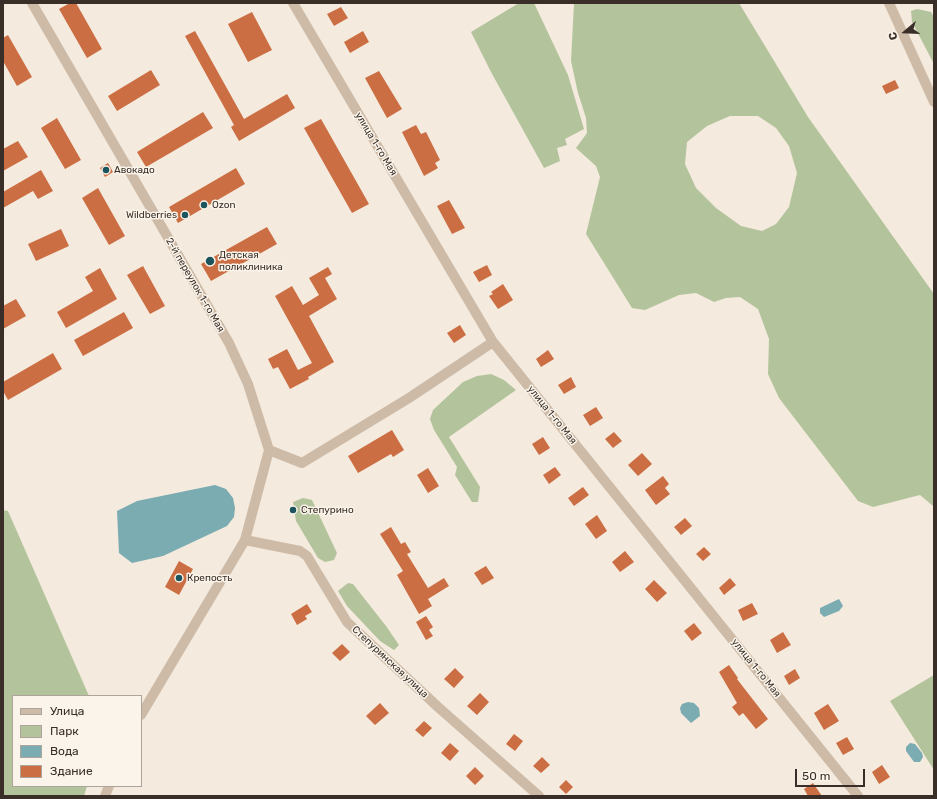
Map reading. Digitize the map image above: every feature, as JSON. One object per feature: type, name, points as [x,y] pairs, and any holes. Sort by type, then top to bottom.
[{"type":"street","name":"2-й переулок 1-го Мая","points":[[32,3],[229,343],[248,384],[269,450]]},
{"type":"street","name":"улица 1-го Мая","points":[[293,3],[493,342],[858,796]]},
{"type":"street","points":[[889,3],[934,102]]},
{"type":"street","points":[[142,713],[245,540],[269,450],[302,463],[408,398],[493,342]]},
{"type":"street","name":"Степуринская улица","points":[[245,540],[300,551],[307,556],[347,622],[438,707],[539,796]]},
{"type":"green space","points":[[519,3],[534,3],[568,75],[584,129],[565,139],[567,145],[557,148],[560,161],[544,168],[491,72],[471,32]]},
{"type":"green space","points":[[574,3],[739,3],[808,117],[934,294],[934,509],[933,506],[920,495],[873,507],[858,501],[779,398],[768,374],[769,339],[758,309],[740,297],[726,298],[714,302],[696,293],[679,295],[645,310],[632,308],[586,234],[600,177],[596,166],[576,148],[587,133],[586,118],[578,93],[571,61]],"holes":[[[730,116],[758,116],[776,128],[789,146],[797,173],[789,207],[776,224],[762,231],[741,226],[716,208],[696,188],[685,164],[687,142],[707,126]]]},
{"type":"green space","points":[[917,9],[931,12],[934,17],[934,64],[912,22],[911,11]]},
{"type":"green space","points":[[491,374],[504,380],[516,390],[449,437],[480,487],[478,502],[472,502],[455,475],[457,467],[434,430],[430,419],[433,410],[463,382],[477,376]]},
{"type":"green space","points":[[303,498],[312,500],[337,553],[334,560],[325,562],[318,558],[296,521],[293,502]]},
{"type":"green space","points":[[3,510],[8,511],[89,695],[12,695],[12,787],[87,787],[84,796],[3,796]]},
{"type":"green space","points":[[348,583],[353,584],[386,626],[399,645],[394,650],[380,641],[347,606],[338,591]]},
{"type":"green space","points":[[934,675],[934,770],[890,701]]},
{"type":"water","points":[[215,485],[226,489],[233,498],[235,508],[234,517],[227,526],[163,556],[132,563],[119,553],[117,511],[137,501]]},
{"type":"water","points":[[839,599],[843,606],[839,611],[824,617],[820,613],[820,608]]},
{"type":"water","points":[[688,702],[694,703],[699,708],[700,716],[691,723],[681,713],[680,708],[682,704]]},
{"type":"water","points":[[910,743],[915,744],[922,753],[923,757],[920,762],[914,762],[906,751],[906,747]]},
{"type":"building","points":[[70,3],[76,3],[102,49],[87,58],[59,9]]},
{"type":"building","points":[[341,7],[348,18],[334,26],[327,14]]},
{"type":"building","points":[[252,12],[272,50],[248,62],[228,24]]},
{"type":"building","points":[[195,31],[244,119],[287,94],[295,108],[239,141],[231,127],[234,125],[185,36]]},
{"type":"building","points":[[363,31],[369,42],[350,53],[344,42]]},
{"type":"building","points":[[8,35],[32,77],[17,86],[3,61],[3,38]]},
{"type":"building","points":[[151,70],[160,85],[117,111],[108,96]]},
{"type":"building","points":[[379,71],[402,109],[387,118],[365,78]]},
{"type":"building","points":[[895,80],[899,88],[886,94],[882,86]]},
{"type":"building","points":[[203,112],[213,128],[146,167],[137,152]]},
{"type":"building","points":[[57,118],[81,160],[65,169],[41,128]]},
{"type":"building","points":[[321,119],[369,204],[352,213],[304,128]]},
{"type":"building","points":[[416,125],[421,134],[426,132],[440,160],[435,163],[438,168],[424,176],[402,132]]},
{"type":"building","points":[[18,141],[28,157],[3,171],[3,149]]},
{"type":"building","points":[[108,163],[113,172],[105,177],[100,168]]},
{"type":"building","points":[[236,168],[245,184],[178,223],[169,207]]},
{"type":"building","points":[[41,170],[53,191],[38,199],[33,191],[3,208],[3,192]]},
{"type":"building","points":[[98,188],[125,236],[109,245],[82,198]]},
{"type":"building","points":[[449,200],[465,228],[452,234],[437,206]]},
{"type":"building","points":[[267,227],[277,244],[211,281],[201,264]]},
{"type":"building","points":[[61,229],[69,246],[36,261],[28,244]]},
{"type":"building","points":[[487,265],[492,275],[479,282],[473,272]]},
{"type":"building","points":[[143,266],[165,306],[150,314],[127,275]]},
{"type":"building","points":[[328,267],[332,274],[325,278],[337,299],[309,316],[334,362],[308,377],[309,379],[290,389],[278,367],[273,369],[268,359],[287,349],[298,370],[312,363],[275,296],[292,286],[303,305],[319,295],[309,278]]},
{"type":"building","points":[[100,268],[117,299],[66,328],[57,312],[93,291],[85,277]]},
{"type":"building","points":[[503,284],[513,300],[498,309],[489,296],[493,294],[491,292]]},
{"type":"building","points":[[16,299],[26,316],[3,329],[3,306]]},
{"type":"building","points":[[124,312],[133,328],[83,356],[74,340]]},
{"type":"building","points":[[460,325],[466,335],[454,343],[447,333]]},
{"type":"building","points":[[548,350],[554,359],[541,367],[536,359]]},
{"type":"building","points":[[53,353],[62,369],[8,400],[3,391],[3,382]]},
{"type":"building","points":[[571,377],[576,387],[564,394],[558,385]]},
{"type":"building","points":[[596,407],[603,418],[590,426],[583,415]]},
{"type":"building","points":[[392,430],[404,450],[393,457],[391,454],[358,473],[348,456]]},
{"type":"building","points":[[614,432],[622,441],[613,448],[605,439]]},
{"type":"building","points":[[543,437],[550,448],[539,455],[532,444]]},
{"type":"building","points":[[642,453],[652,464],[638,476],[628,465]]},
{"type":"building","points":[[555,467],[561,475],[549,484],[543,475]]},
{"type":"building","points":[[428,468],[439,486],[428,493],[417,475]]},
{"type":"building","points":[[663,476],[669,484],[665,488],[670,494],[656,505],[645,490]]},
{"type":"building","points":[[583,487],[589,495],[574,506],[568,498]]},
{"type":"building","points":[[597,515],[607,531],[596,539],[585,524]]},
{"type":"building","points":[[685,518],[692,526],[681,535],[674,527]]},
{"type":"building","points":[[391,527],[401,544],[405,542],[411,552],[407,554],[428,588],[444,578],[449,586],[428,599],[432,606],[419,614],[397,575],[403,571],[380,534]]},
{"type":"building","points":[[704,547],[711,554],[703,561],[696,554]]},
{"type":"building","points":[[625,551],[634,562],[620,572],[612,562]]},
{"type":"building","name":"Крепость","points":[[179,561],[193,569],[179,595],[165,587]]},
{"type":"building","points":[[486,566],[494,578],[482,585],[474,573]]},
{"type":"building","points":[[730,578],[736,585],[724,595],[719,588]]},
{"type":"building","points":[[654,580],[667,593],[657,602],[645,589]]},
{"type":"building","points":[[752,603],[758,614],[743,621],[738,610]]},
{"type":"building","points":[[307,604],[312,612],[305,616],[307,619],[297,625],[291,614]]},
{"type":"building","points":[[426,616],[433,627],[429,630],[433,636],[426,640],[416,622]]},
{"type":"building","points":[[694,623],[702,633],[692,641],[684,631]]},
{"type":"building","points":[[783,632],[791,645],[777,653],[770,640]]},
{"type":"building","points":[[342,644],[350,652],[340,661],[332,653]]},
{"type":"building","points":[[729,665],[738,678],[737,679],[768,719],[756,729],[743,713],[739,716],[732,707],[737,703],[719,672]]},
{"type":"building","points":[[455,668],[464,677],[454,688],[444,679]]},
{"type":"building","points":[[795,669],[800,678],[789,685],[784,676]]},
{"type":"building","points":[[480,693],[489,702],[477,715],[467,706]]},
{"type":"building","points":[[380,703],[389,713],[375,725],[366,716]]},
{"type":"building","points":[[828,704],[839,721],[824,730],[814,713]]},
{"type":"building","points":[[424,721],[432,728],[423,737],[415,730]]},
{"type":"building","points":[[514,734],[523,741],[515,751],[506,744]]},
{"type":"building","points":[[847,737],[854,749],[843,755],[836,743]]},
{"type":"building","points":[[450,743],[459,751],[450,761],[441,753]]},
{"type":"building","points":[[542,757],[550,765],[541,773],[533,766]]},
{"type":"building","points":[[882,765],[890,777],[879,784],[872,772]]},
{"type":"building","points":[[475,767],[484,776],[475,785],[466,776]]},
{"type":"building","points":[[566,780],[573,787],[566,794],[559,787]]},
{"type":"building","points":[[813,783],[822,796],[808,796],[804,789]]},
{"type":"place","name":"Авокадо","points":[[106,170]]},
{"type":"place","name":"Ozon","points":[[204,205]]},
{"type":"place","name":"Wildberries","points":[[185,215]]},
{"type":"place","name":"Детская поликлиника","points":[[210,261]]},
{"type":"place","name":"Степурино","points":[[293,510]]},
{"type":"place","name":"Крепость","points":[[179,578]]}]
